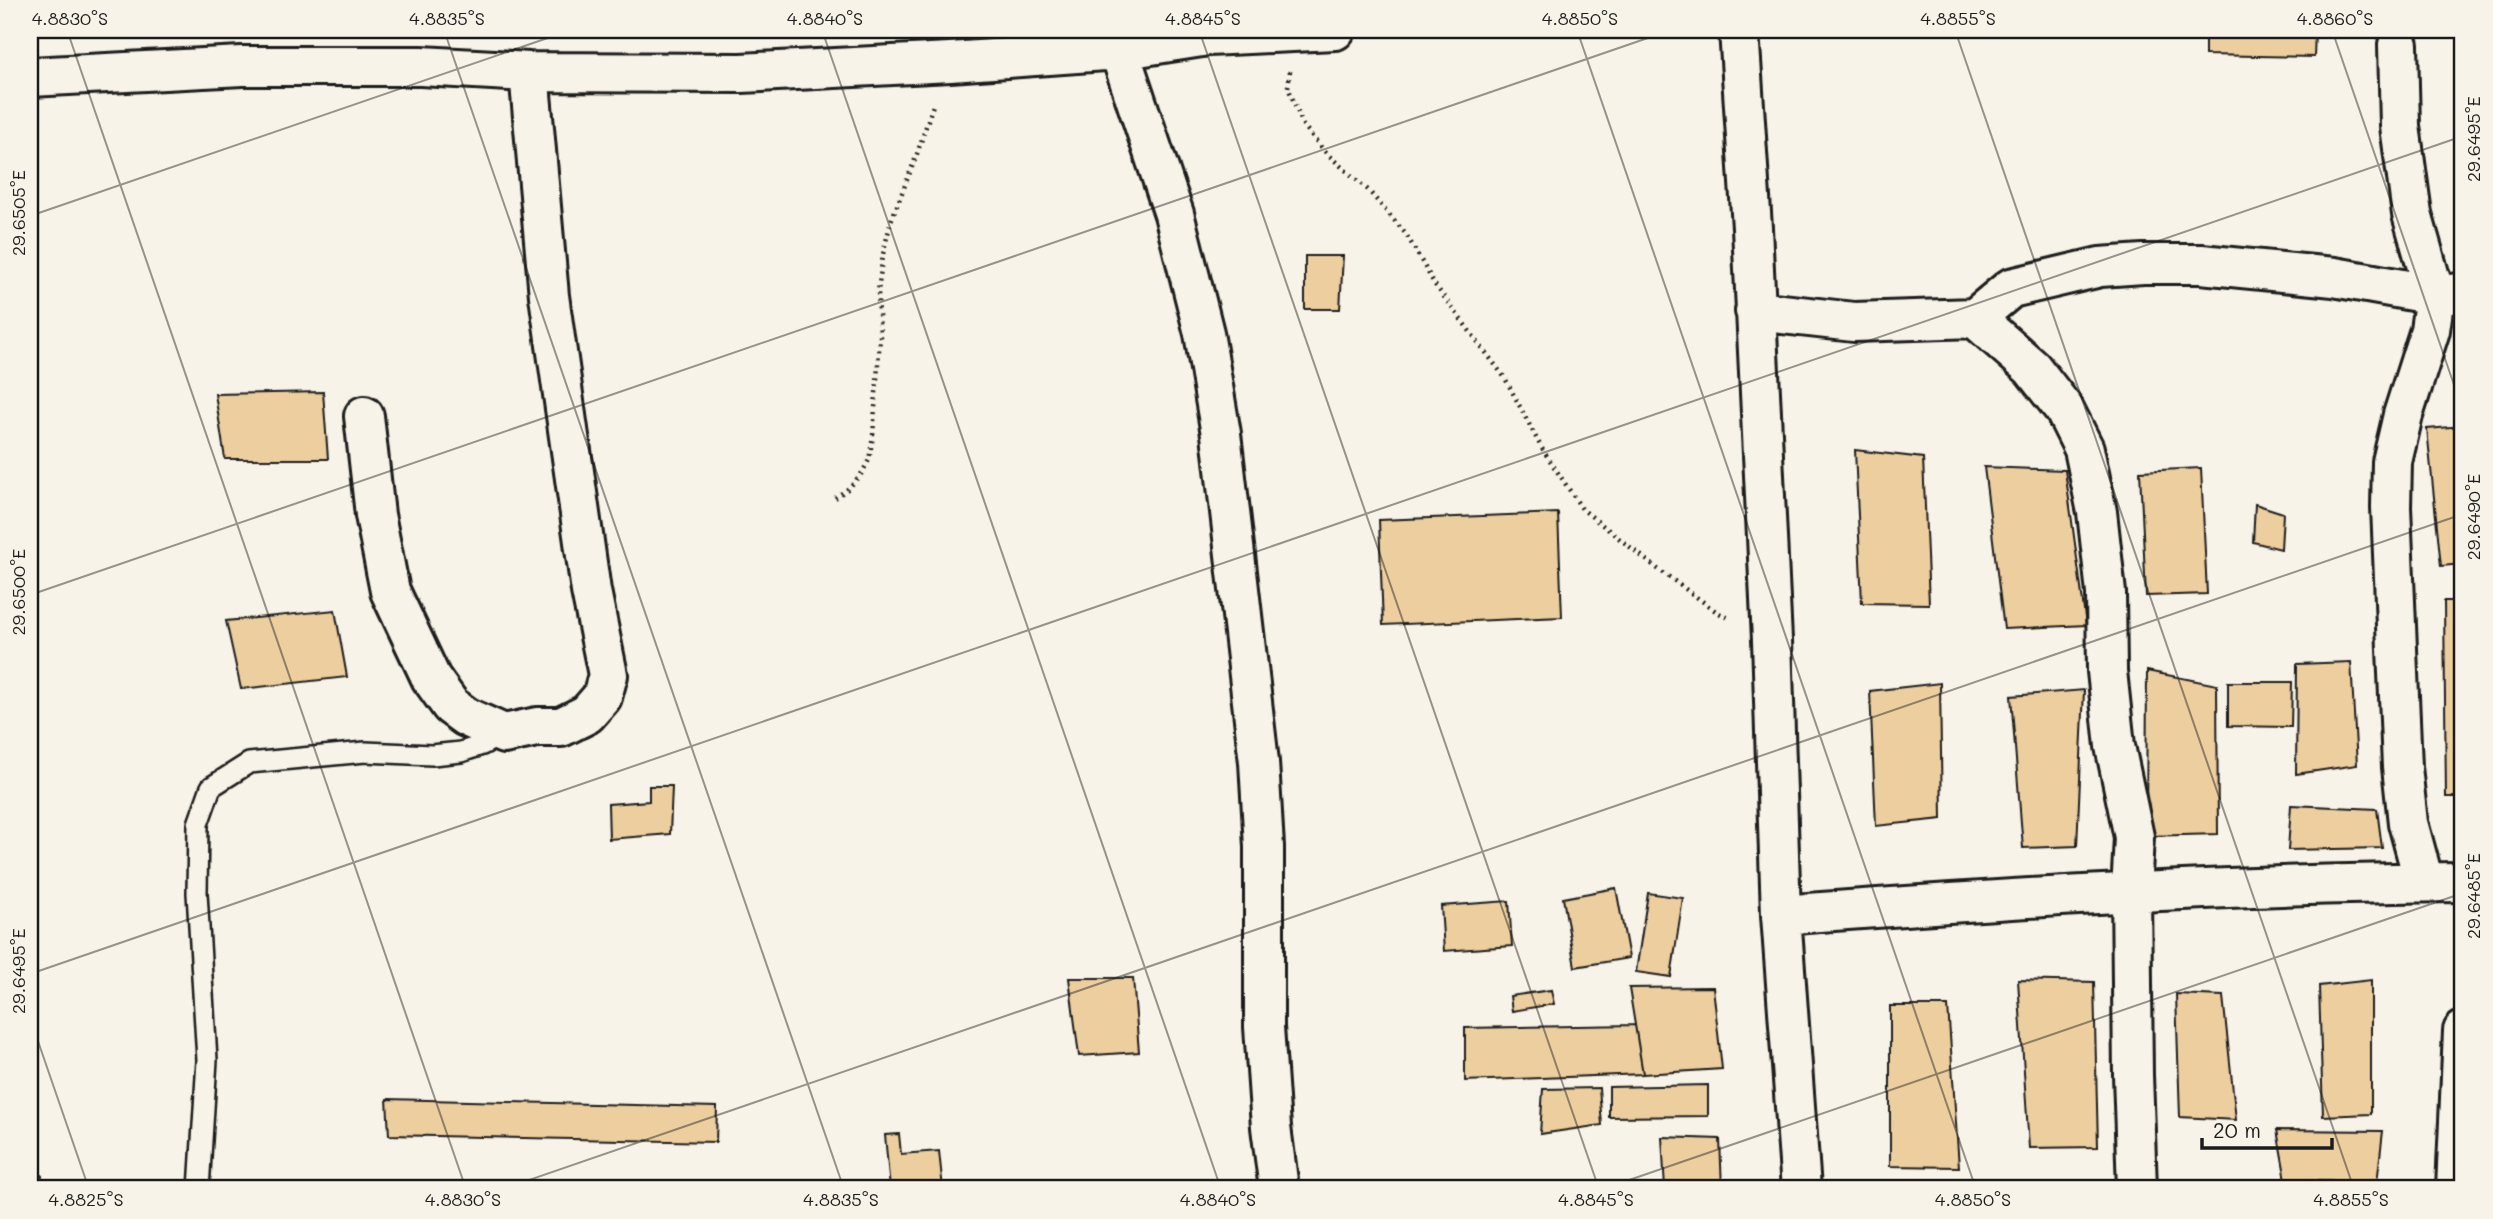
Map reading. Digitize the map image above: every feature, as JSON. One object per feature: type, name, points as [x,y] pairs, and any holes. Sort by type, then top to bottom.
[{"type":"street","points":[[30,77],[242,66],[421,66],[529,72],[741,73],[950,62],[1112,40],[1335,30]]},
{"type":"street","points":[[1739,30],[1752,228],[1772,640],[1780,915],[1801,1189]]},
{"type":"street","points":[[1112,40],[1155,152],[1178,227],[1204,333],[1221,434],[1259,762],[1264,847],[1264,1027],[1271,1127],[1279,1189]]},
{"type":"street","points":[[2398,45],[2400,126],[2412,214],[2449,294]]},
{"type":"street","points":[[364,416],[375,515],[390,591],[430,678],[451,706],[466,717],[504,734],[537,727],[561,727],[587,715],[602,697],[608,675],[591,591],[549,296],[529,72]]},
{"type":"street","points":[[1755,312],[1854,322],[1975,318],[2011,288],[2100,267],[2143,264],[2201,264],[2334,277],[2449,294]]},
{"type":"street","points":[[2424,882],[2408,823],[2402,767],[2391,507],[2392,462],[2403,415],[2430,330],[2449,294]]},
{"type":"street","points":[[1975,318],[2032,368],[2064,410],[2084,449],[2097,512],[2106,593],[2107,671],[2115,746],[2134,837],[2133,1075],[2137,1189]]},
{"type":"street","points":[[1780,915],[2132,892],[2318,884],[2463,882]]},
{"type":"street","points":[[2456,1189],[2463,1031]]},
{"type":"lane","points":[[199,1189],[207,1060],[197,893],[198,824],[211,787],[248,764],[365,752],[432,755],[461,752],[504,734]]},
{"type":"path","points":[[1294,32],[1288,87],[1303,125],[1326,153],[1368,190],[1406,234],[1435,285],[1505,378],[1541,446],[1582,509],[1717,612],[1772,640]]},
{"type":"path","points":[[835,498],[849,488],[869,460],[880,337],[878,292],[883,254],[891,220],[950,62]]},
{"type":"building","points":[[2205,30],[2315,30],[2314,57],[2205,55]]},
{"type":"building","points":[[1305,256],[1343,256],[1340,309],[1305,309]]},
{"type":"building","points":[[323,392],[328,459],[225,459],[215,394]]},
{"type":"building","points":[[2463,426],[2463,564],[2441,566],[2427,429]]},
{"type":"building","points":[[1855,450],[1923,458],[1929,604],[1862,603]]},
{"type":"building","points":[[1984,467],[2065,470],[2086,625],[2004,629]]},
{"type":"building","points":[[2201,468],[2207,594],[2146,596],[2140,471]]},
{"type":"building","points":[[2255,504],[2283,513],[2281,549],[2253,542]]},
{"type":"building","points":[[1558,513],[1562,617],[1383,625],[1379,520]]},
{"type":"building","points":[[2444,601],[2463,601],[2463,797],[2446,797]]},
{"type":"building","points":[[335,610],[347,677],[241,689],[226,621]]},
{"type":"building","points":[[2351,662],[2357,765],[2296,774],[2297,664]]},
{"type":"building","points":[[2147,671],[2217,685],[2218,834],[2146,836]]},
{"type":"building","points":[[2228,682],[2292,682],[2291,727],[2228,726]]},
{"type":"building","points":[[1940,683],[1942,819],[1876,826],[1870,691]]},
{"type":"building","points":[[2084,690],[2077,846],[2023,848],[2011,696]]},
{"type":"building","points":[[649,786],[672,786],[670,834],[609,839],[608,804],[649,801]]},
{"type":"building","points":[[2291,805],[2377,809],[2382,848],[2288,850]]},
{"type":"building","points":[[1616,888],[1629,958],[1575,967],[1563,898]]},
{"type":"building","points":[[1648,893],[1683,898],[1671,977],[1636,972]]},
{"type":"building","points":[[1509,901],[1512,946],[1444,951],[1441,906]]},
{"type":"building","points":[[1069,978],[1133,978],[1139,1052],[1079,1056]]},
{"type":"building","points":[[2018,980],[2094,982],[2098,1147],[2029,1148]]},
{"type":"building","points":[[2371,980],[2371,1114],[2323,1116],[2319,986]]},
{"type":"building","points":[[1713,987],[1722,1069],[1643,1074],[1629,988]]},
{"type":"building","points":[[1551,990],[1554,1004],[1512,1011],[1510,996]]},
{"type":"building","points":[[2176,994],[2223,996],[2236,1120],[2180,1117]]},
{"type":"building","points":[[1890,1006],[1948,1006],[1959,1167],[1890,1166]]},
{"type":"building","points":[[1635,1025],[1643,1074],[1465,1081],[1465,1028]]},
{"type":"building","points":[[1708,1085],[1708,1116],[1609,1117],[1609,1087]]},
{"type":"building","points":[[1599,1088],[1602,1125],[1540,1134],[1543,1089]]},
{"type":"building","points":[[387,1099],[717,1107],[716,1142],[389,1135]]},
{"type":"building","points":[[2277,1130],[2383,1131],[2377,1183],[2286,1180]]},
{"type":"building","points":[[899,1134],[901,1154],[939,1151],[943,1189],[890,1189],[885,1135]]},
{"type":"building","points":[[1662,1137],[1720,1139],[1722,1189],[1665,1189]]},
{"type":"building","points":[[42,1175],[41,1189],[30,1189],[30,1178]]},
{"type":"building","points":[[2266,1185],[2266,1189],[2180,1189]]}]
